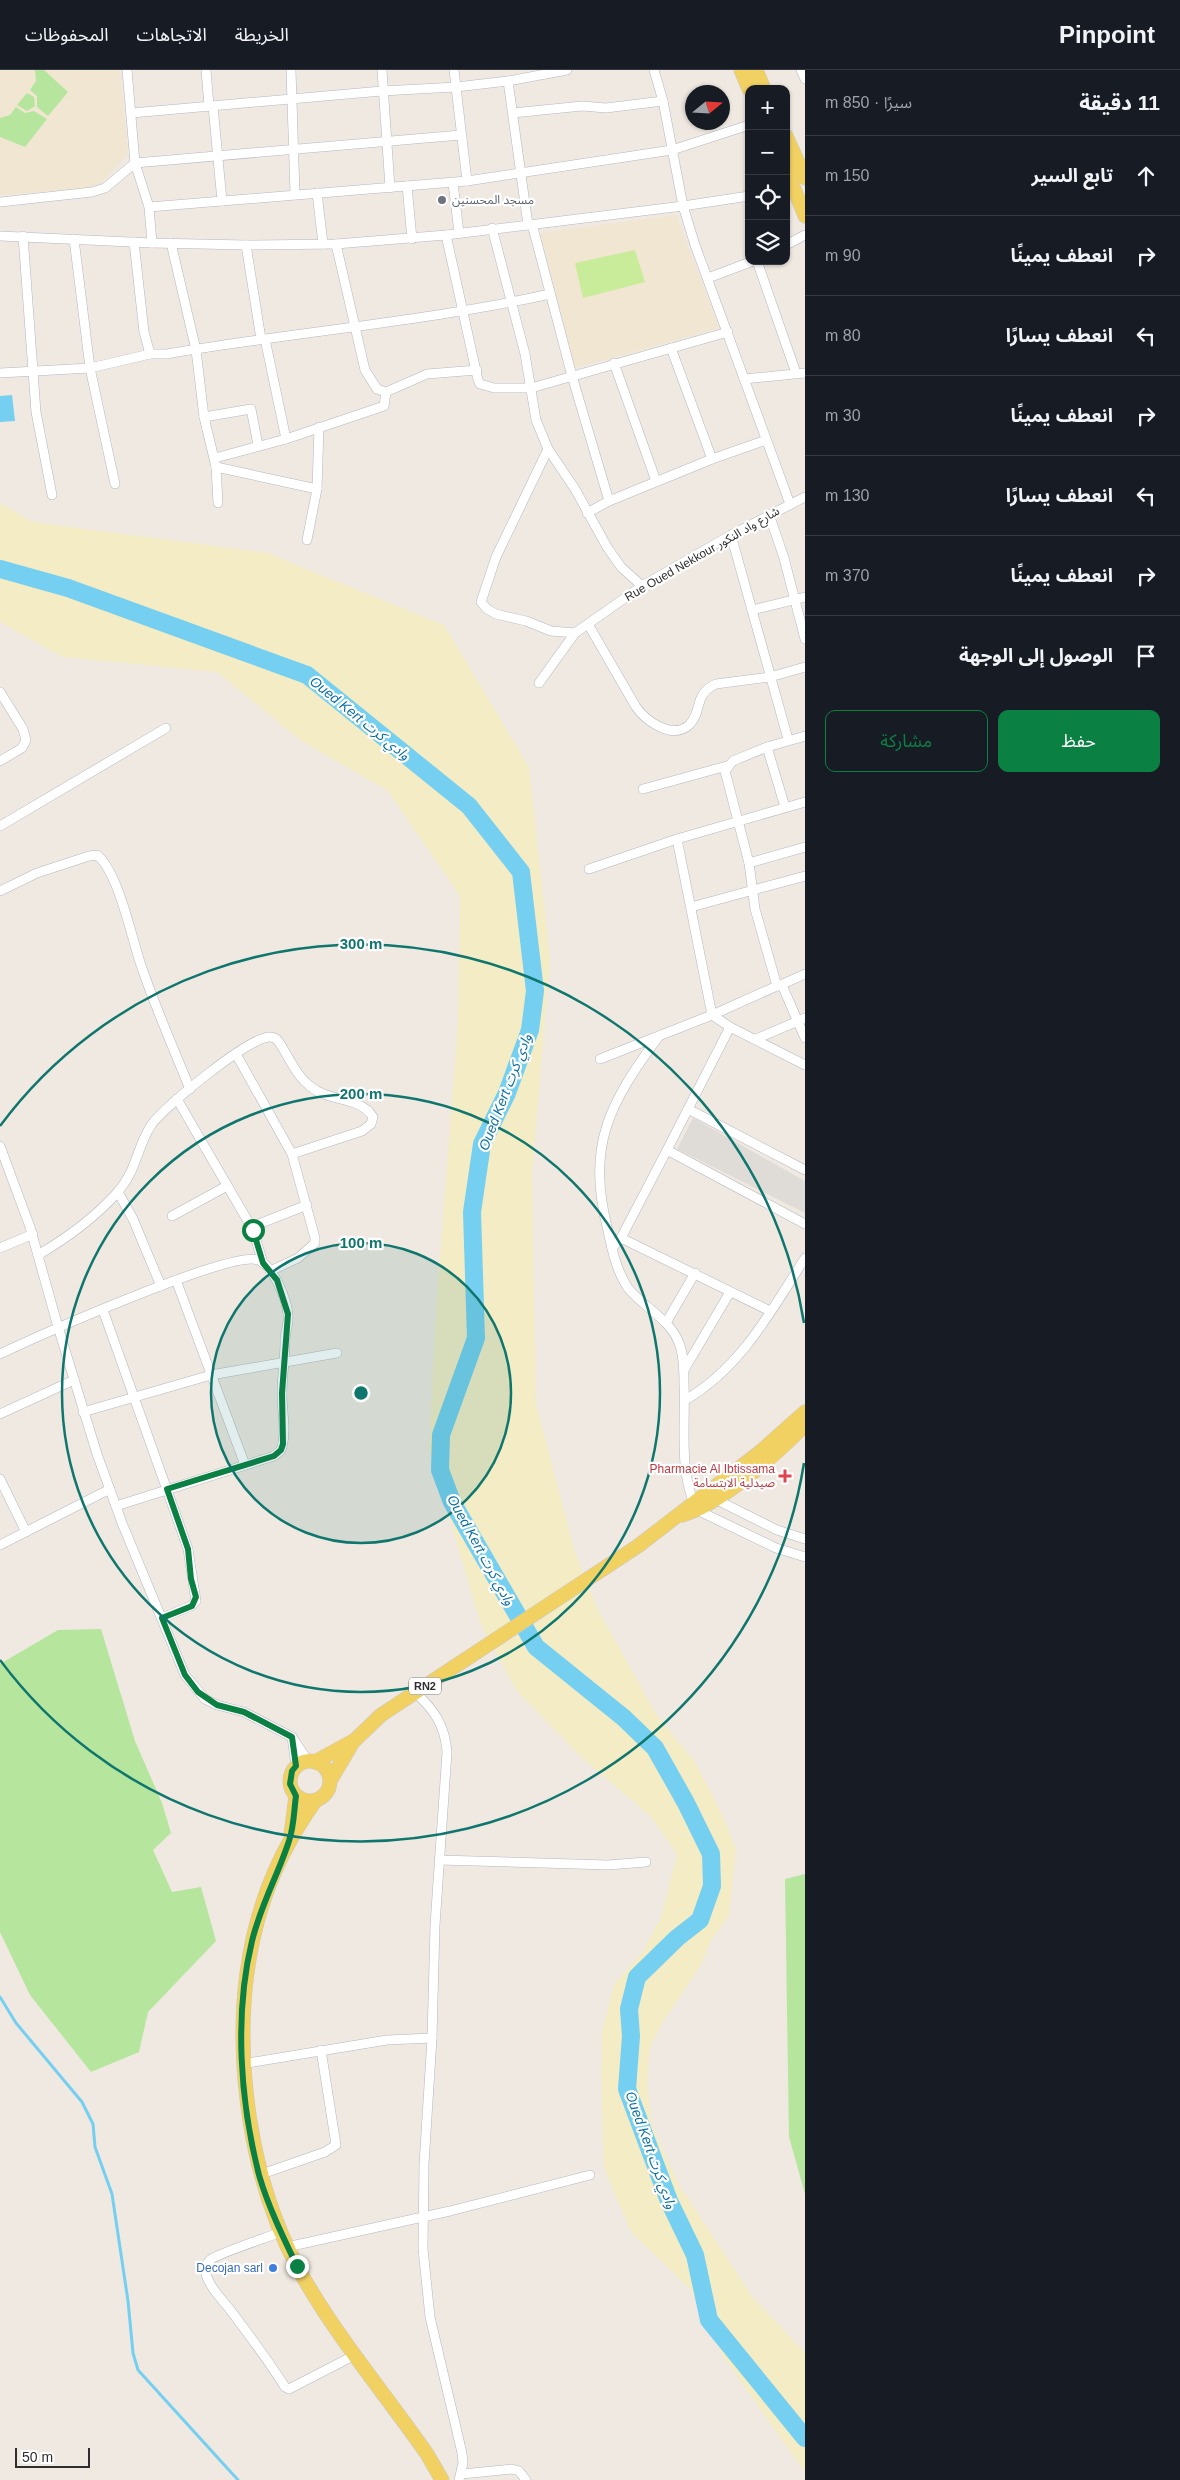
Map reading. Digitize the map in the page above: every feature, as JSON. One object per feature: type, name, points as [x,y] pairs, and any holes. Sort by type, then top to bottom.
[{"type":"main road","points":[[740,70],[747,85]]},
{"type":"main road","points":[[756,70],[762,85]]},
{"type":"main road","points":[[790,149],[794,162],[805,178]]},
{"type":"main road","points":[[794,162],[790,189],[805,216]]},
{"type":"main road","name":"RN2","points":[[442,2480],[403,2419],[355,2355],[311,2290],[281,2232],[260,2175],[244,2090],[242,2064],[244,1987],[252,1941],[267,1894],[290,1840],[315,1801],[326,1794],[330,1781],[355,1740],[381,1715],[695,1506],[805,1412]]},
{"type":"main road","name":"RN2","points":[[695,1506],[715,1499],[770,1458],[805,1425]]},
{"type":"main road","name":"RN2","points":[[290,1840],[296,1796],[290,1784],[292,1771],[355,1740]]},
{"type":"main road","points":[[307,1763],[326,1769],[330,1781]]},
{"type":"main road","points":[[296,1796],[302,1800],[315,1801]]},
{"type":"street","points":[[128,70],[136,163],[149,207],[152,243]]},
{"type":"street","points":[[206,70],[218,154],[222,201]]},
{"type":"street","points":[[291,70],[294,98],[295,194]]},
{"type":"street","points":[[382,70],[390,188]]},
{"type":"street","points":[[454,70],[467,181]]},
{"type":"street","points":[[132,113],[294,98],[456,87],[508,81],[551,71],[567,70]]},
{"type":"street","points":[[654,70],[664,101],[683,206],[790,504]]},
{"type":"street","points":[[801,70],[805,80]]},
{"type":"street","points":[[508,81],[530,224],[572,376],[610,501]]},
{"type":"street","points":[[513,113],[582,106],[606,108],[664,101]]},
{"type":"street","points":[[149,207],[453,183],[523,174],[672,150],[745,125]]},
{"type":"street","points":[[0,202],[92,192],[104,188],[136,163],[218,154],[295,150],[461,134]]},
{"type":"street","points":[[453,183],[459,233]]},
{"type":"street","points":[[407,186],[412,239]]},
{"type":"street","points":[[317,193],[323,244]]},
{"type":"street","points":[[0,236],[246,246],[336,244],[412,239],[745,197]]},
{"type":"street","points":[[492,228],[531,388],[536,420],[548,449],[575,489],[587,514],[621,567],[642,586]]},
{"type":"street","points":[[446,235],[478,380],[486,387],[531,388],[728,332]]},
{"type":"street","points":[[23,236],[36,412],[52,495]]},
{"type":"street","points":[[790,243],[805,236]]},
{"type":"street","points":[[74,239],[90,368],[116,484]]},
{"type":"street","points":[[134,242],[144,332],[150,354]]},
{"type":"street","points":[[171,243],[196,350],[204,417],[215,462],[218,503]]},
{"type":"street","points":[[336,244],[369,378],[377,388],[386,392],[427,374],[477,370]]},
{"type":"street","points":[[246,246],[263,339],[286,439]]},
{"type":"street","points":[[708,278],[745,264]]},
{"type":"street","points":[[744,378],[801,373],[759,265]]},
{"type":"street","points":[[0,373],[90,368],[150,354],[167,354],[463,311],[550,294]]},
{"type":"street","points":[[671,348],[712,459]]},
{"type":"street","points":[[614,363],[656,480]]},
{"type":"street","points":[[215,462],[258,445],[286,439],[384,406],[386,392]]},
{"type":"street","points":[[204,417],[251,409],[258,445]]},
{"type":"street","points":[[306,540],[316,489],[319,427]]},
{"type":"street","points":[[587,514],[656,480],[766,440]]},
{"type":"street","points":[[548,449],[496,557],[481,602],[487,609],[496,614],[526,621],[551,631],[575,633]]},
{"type":"street","points":[[215,462],[316,489]]},
{"type":"street","name":"Rue Oued Nekkour شارع واد النکور","points":[[539,683],[575,633],[642,586],[769,514],[805,497]]},
{"type":"street","points":[[769,514],[805,639]]},
{"type":"street","points":[[732,535],[788,739]]},
{"type":"street","points":[[752,610],[805,597]]},
{"type":"street","points":[[588,624],[644,718],[664,728],[673,729],[690,724],[700,697],[708,687],[716,684],[770,677],[805,667]]},
{"type":"street","points":[[0,692],[23,729],[26,740],[22,748],[0,762]]},
{"type":"street","points":[[0,826],[166,728]]},
{"type":"street","points":[[643,789],[726,766],[733,761],[788,739],[805,736]]},
{"type":"street","points":[[767,747],[784,807]]},
{"type":"street","points":[[726,766],[725,770],[737,821],[749,863],[751,890],[763,940],[779,985],[802,1019],[805,1038]]},
{"type":"street","points":[[589,869],[677,839],[805,802]]},
{"type":"street","points":[[677,839],[712,1015],[730,1027],[805,1065]]},
{"type":"street","points":[[749,863],[805,847]]},
{"type":"street","points":[[0,891],[37,872],[89,856],[97,855],[102,859],[117,890],[143,971],[190,1089]]},
{"type":"street","points":[[691,907],[805,876]]},
{"type":"street","points":[[600,1059],[712,1015],[805,974]]},
{"type":"street","points":[[756,1039],[802,1019]]},
{"type":"street","points":[[612,1248],[621,1238],[730,1027]]},
{"type":"street","points":[[38,1255],[63,1240],[96,1215],[118,1192],[135,1168],[146,1135],[152,1124],[177,1099],[236,1054],[269,1036],[276,1038],[301,1077],[311,1087],[336,1100],[358,1104],[365,1108],[373,1117],[372,1124],[362,1131],[292,1154]]},
{"type":"street","points":[[659,1036],[619,1094],[606,1125],[601,1149],[600,1189],[612,1248],[621,1276],[628,1288],[666,1323],[679,1343],[684,1370],[686,1463],[695,1506],[776,1548],[805,1558]]},
{"type":"street","points":[[236,1054],[292,1154],[307,1205],[315,1243],[298,1258],[270,1271]]},
{"type":"street","points":[[116,1506],[274,1456],[281,1450],[288,1314],[282,1293],[270,1271],[263,1263],[258,1240],[251,1227],[177,1099]]},
{"type":"street","points":[[688,1109],[805,1170]]},
{"type":"street","points":[[0,1146],[32,1234],[83,1412],[116,1506],[185,1675],[198,1692],[217,1705],[244,1712],[292,1737],[307,1763]]},
{"type":"street","points":[[667,1150],[805,1224]]},
{"type":"street","points":[[172,1216],[226,1186]]},
{"type":"street","points":[[118,1192],[133,1219],[161,1286]]},
{"type":"street","points":[[251,1227],[307,1205]]},
{"type":"street","points":[[0,1248],[32,1234]]},
{"type":"street","points":[[621,1238],[770,1311]]},
{"type":"street","points":[[0,1354],[58,1327],[176,1280],[249,1258],[263,1263]]},
{"type":"street","points":[[685,1400],[707,1387],[730,1365],[752,1339],[805,1258]]},
{"type":"street","points":[[666,1323],[695,1273]]},
{"type":"street","points":[[176,1280],[245,1465]]},
{"type":"street","points":[[684,1370],[730,1292]]},
{"type":"street","points":[[103,1310],[188,1549],[191,1579],[196,1597],[192,1606],[162,1618]]},
{"type":"street","points":[[83,1412],[211,1375],[337,1353]]},
{"type":"street","points":[[1,1411],[74,1380]]},
{"type":"street","points":[[0,1479],[26,1532]]},
{"type":"street","points":[[0,1545],[110,1489]]},
{"type":"street","points":[[715,1499],[777,1530],[805,1539]]},
{"type":"street","points":[[415,1692],[439,1717],[446,1740],[422,2216],[423,2250],[430,2317],[462,2453],[460,2477],[512,2469],[519,2471],[526,2480]]},
{"type":"street","points":[[439,1860],[608,1865],[646,1862]]},
{"type":"street","points":[[242,2064],[387,2040],[432,2038]]},
{"type":"street","points":[[260,2175],[325,2152],[336,2145],[321,2050]]},
{"type":"street","points":[[288,2247],[590,2175]]},
{"type":"street","points":[[281,2232],[242,2248],[216,2255],[210,2260],[205,2266],[205,2272],[213,2290],[289,2389],[355,2355]]},
{"type":"shaded area","points":[[0,70],[120,70],[128,154],[100,184],[80,189],[0,195]]},
{"type":"shaded area","points":[[676,215],[719,328],[575,368],[540,233]]},
{"type":"shaded area","points":[[693,1118],[805,1181],[805,1213],[677,1149]]},
{"type":"green space","points":[[35,70],[44,70],[68,92],[48,116],[37,107],[37,96],[30,90],[36,81]]},
{"type":"green space","points":[[27,93],[34,97],[35,106],[27,111],[17,105]]},
{"type":"green space","points":[[16,107],[25,113],[34,111],[47,119],[25,147],[0,137],[0,118],[10,115]]},
{"type":"green space","points":[[635,250],[645,282],[583,298],[575,263]]},
{"type":"green space","points":[[101,1629],[135,1741],[162,1803],[171,1833],[153,1850],[172,1892],[201,1887],[216,1941],[148,2012],[139,2052],[91,2072],[30,1995],[0,1932],[0,1664],[58,1630]]},
{"type":"green space","points":[[805,1874],[805,2194],[789,2137],[785,1879]]},
{"type":"sand","points":[[0,503],[32,522],[267,553],[444,625],[529,767],[550,960],[532,1175],[536,1404],[575,1552],[598,1610],[658,1717],[695,1762],[720,1810],[736,1848],[729,1916],[712,1939],[701,1965],[661,2025],[650,2048],[647,2081],[652,2125],[678,2183],[752,2296],[805,2353],[805,2472],[724,2358],[690,2289],[631,2232],[604,2168],[601,2074],[602,2033],[614,1984],[642,1953],[661,1918],[677,1854],[651,1817],[579,1755],[516,1690],[481,1625],[429,1449],[436,1310],[458,1021],[460,896],[388,791],[300,740],[217,672],[63,657],[0,622]]},
{"type":"water","points":[[12,395],[15,421],[0,422],[0,396]]},
{"type":"waterway","name":"Oued Kert وادي كرت","points":[[0,569],[68,588],[307,675],[469,806],[521,872],[535,991],[530,1030],[507,1093],[482,1144],[472,1212],[476,1338],[441,1435],[440,1470],[452,1502],[536,1647],[624,1718],[655,1748],[686,1803],[711,1854],[712,1886],[700,1920],[677,1938],[637,1977],[629,2009],[631,2036],[627,2089],[669,2201],[695,2255],[709,2320],[805,2438]]},
{"type":"waterway","points":[[0,1997],[16,2023],[82,2102],[93,2124],[95,2147],[112,2194],[128,2301],[133,2353],[138,2370],[238,2480]]},
{"type":"place","name":"مسجد المحسنين","points":[[442,200]]},
{"type":"place","name":"Pharmacie Al Ibtissama صيدلية الابتسامة","points":[[785,1476]]},
{"type":"place","name":"Decojan sarl","points":[[273,2268]]},
{"type":"route","points":[[253,1230],[258,1240],[263,1263],[277,1280],[287,1306],[288,1319],[282,1393],[283,1444],[279,1453],[274,1456],[167,1489],[188,1549],[191,1579],[196,1601],[192,1606],[162,1618],[185,1675],[192,1686],[205,1699],[217,1705],[244,1712],[292,1737],[296,1766],[292,1771],[290,1784],[296,1796],[290,1840],[267,1894],[252,1941],[244,1987],[241,2032],[244,2090],[260,2175],[277,2222],[297,2266]]}]
